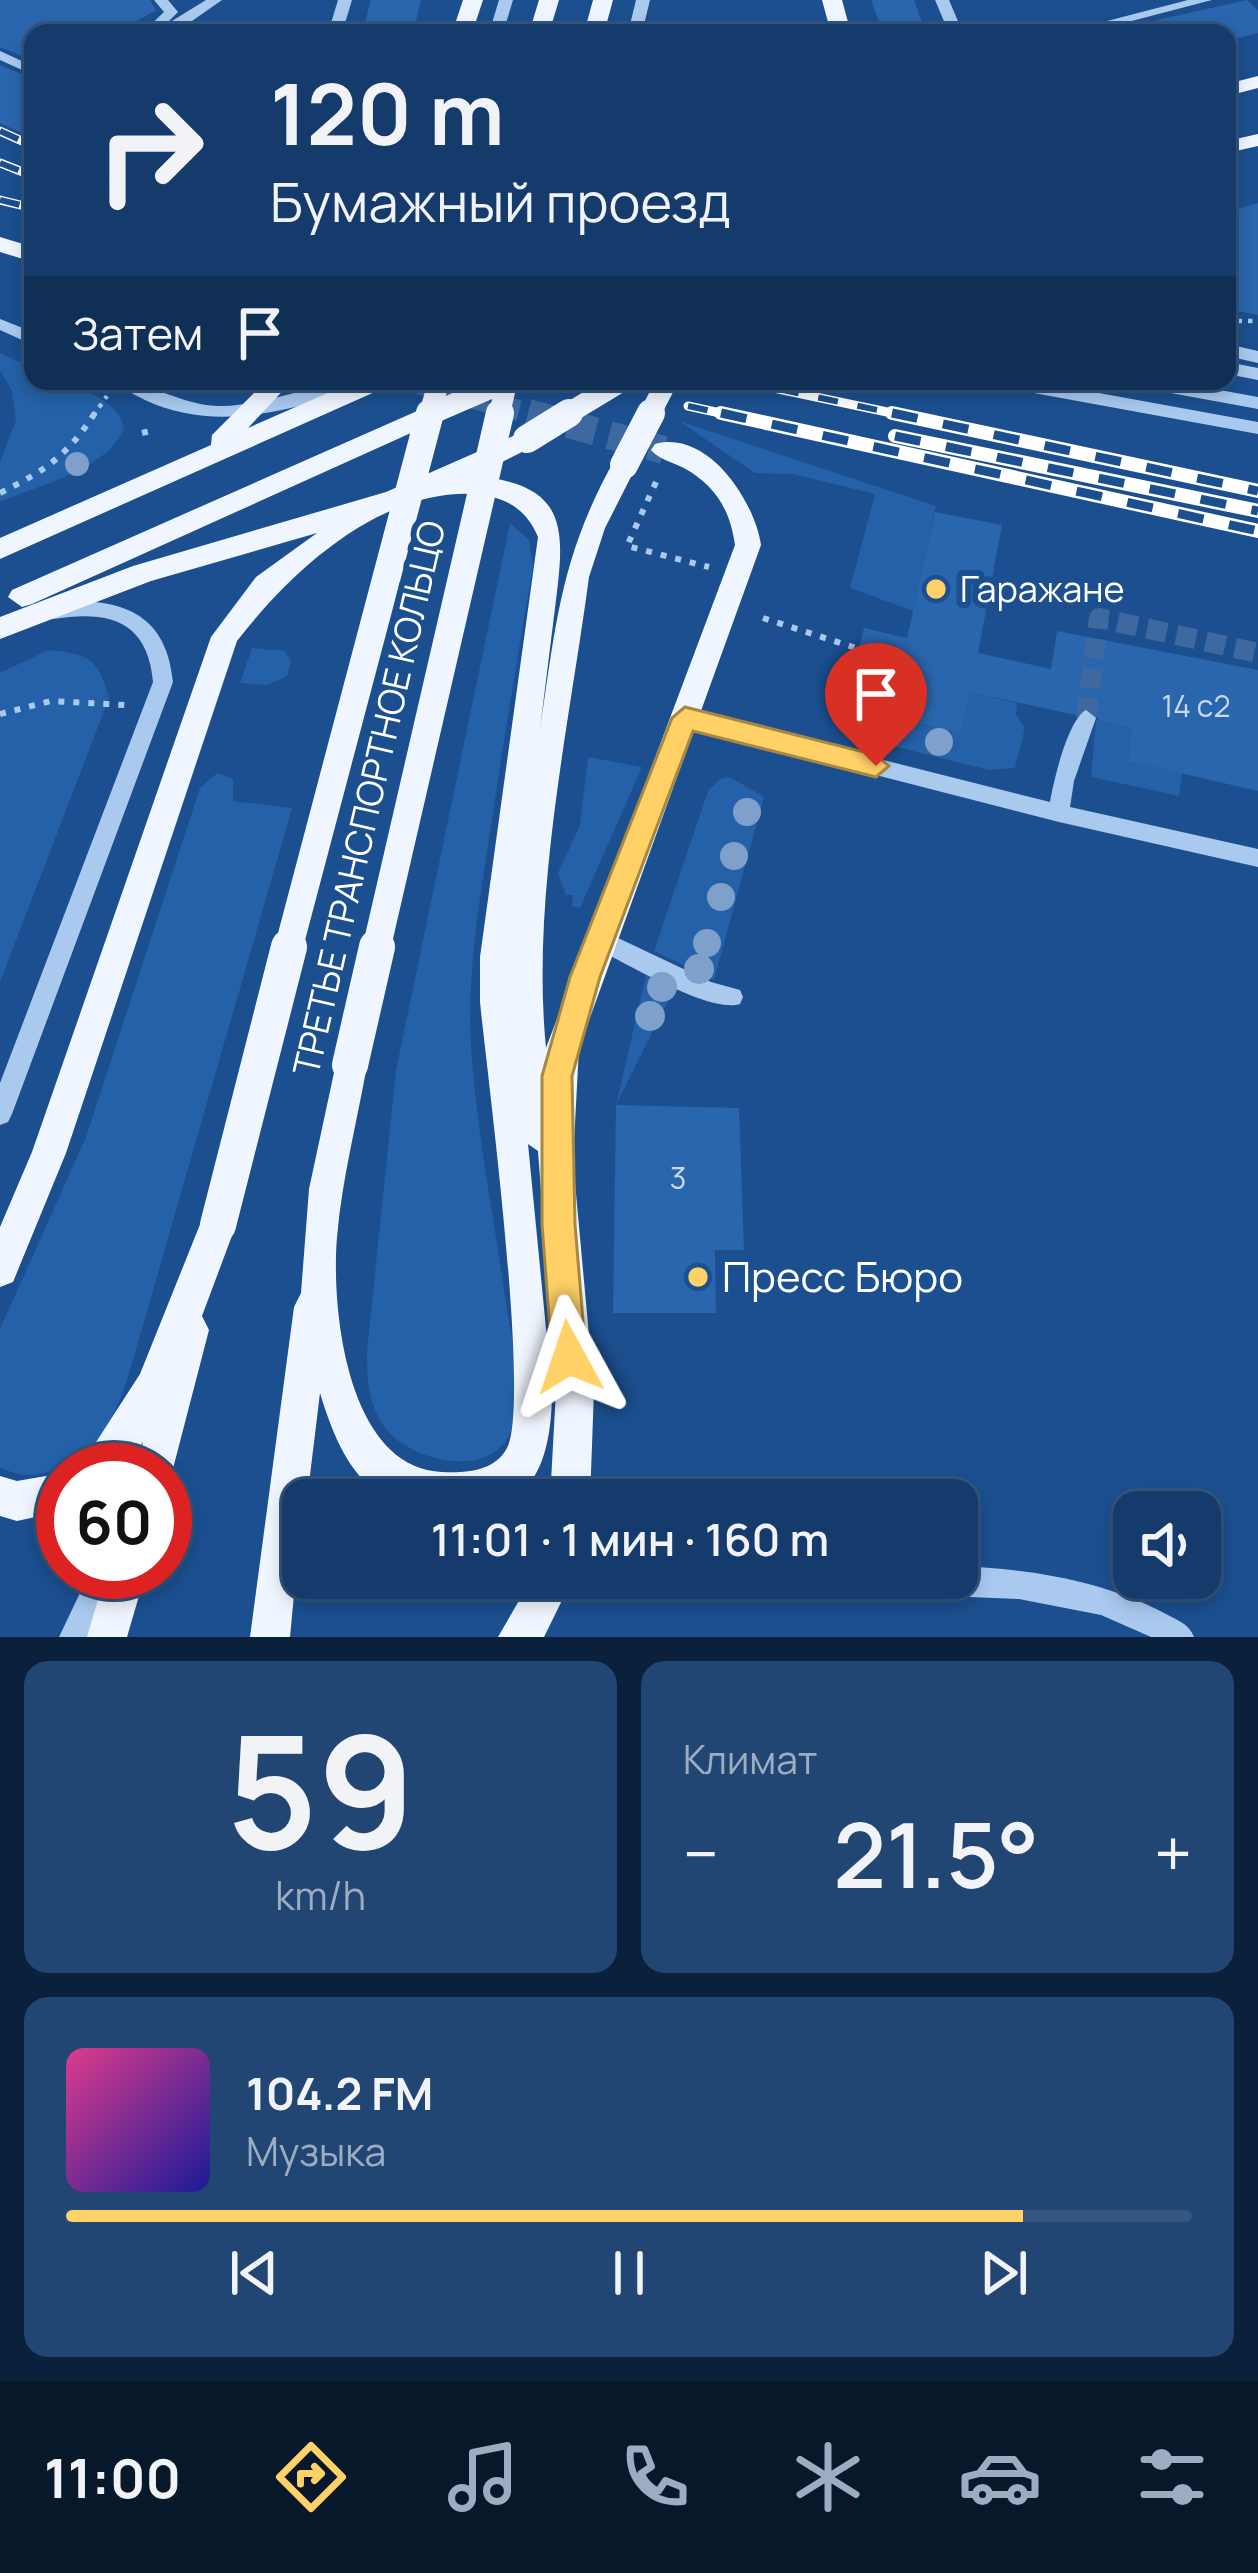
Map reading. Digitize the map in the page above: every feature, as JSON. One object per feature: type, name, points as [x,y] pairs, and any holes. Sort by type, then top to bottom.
[{"type":"main road","points":[[197,462],[272,390]]},
{"type":"main road","points":[[0,549],[346,390]]},
{"type":"main road","name":"ТРЕТЬЕ ТРАНСПОРТНОЕ КОЛЬЦО","points":[[218,1225],[377,598],[436,390]]},
{"type":"main road","points":[[2,620],[486,390]]},
{"type":"main road","name":"ТРЕТЬЕ ТРАНСПОРТНОЕ КОЛЬЦО","points":[[321,1235],[350,1065],[505,390]]},
{"type":"main road","points":[[2,620],[110,584],[364,512],[527,439],[607,390]]},
{"type":"main road","points":[[559,1224],[527,1057],[524,956],[576,577],[592,528],[662,390]]},
{"type":"main road","points":[[572,1479],[575,1438],[559,1224],[557,1076],[599,939],[746,559],[742,512],[718,479],[703,465],[664,450]]},
{"type":"main road","points":[[321,1235],[320,1291],[334,1374],[353,1428],[381,1472],[401,1484],[443,1492],[488,1488],[501,1481],[521,1463],[527,1450],[532,1365],[496,1002],[496,957],[551,536],[542,512],[516,494],[467,484],[420,489]]},
{"type":"main road","points":[[0,1269],[49,1153],[225,637],[266,584],[364,512]]},
{"type":"main road","points":[[0,1215],[34,1181],[49,1153]]},
{"type":"main road","points":[[124,1443],[141,1412],[218,1225]]},
{"type":"main road","points":[[162,1443],[218,1225]]},
{"type":"main road","points":[[270,1637],[321,1235]]},
{"type":"main road","points":[[0,1496],[17,1501],[36,1497]]},
{"type":"main road","points":[[107,1637],[118,1599]]},
{"type":"main road","points":[[518,1637],[544,1599]]},
{"type":"street","points":[[158,24],[171,12],[161,0]]},
{"type":"street","points":[[179,24],[215,0]]},
{"type":"street","points":[[1113,24],[1205,0]]},
{"type":"street","points":[[142,390],[186,409],[258,407],[346,390]]},
{"type":"street","points":[[1050,390],[1258,428]]},
{"type":"street","points":[[1187,390],[1258,403]]},
{"type":"street","points":[[0,1114],[163,682],[164,659],[155,637],[120,613],[92,607],[2,620]]},
{"type":"street","points":[[685,718],[1258,858]]},
{"type":"street","points":[[1059,813],[1064,781],[1086,718]]},
{"type":"street","points":[[599,939],[708,991],[732,997]]},
{"type":"street","points":[[978,1584],[1062,1588],[1149,1618],[1180,1637]]},
{"type":"street","points":[[73,1637],[92,1599]]},
{"type":"path","points":[[0,493],[44,471],[70,451],[89,428],[101,400]]},
{"type":"path","points":[[656,482],[627,546],[713,568]]},
{"type":"path","points":[[763,618],[859,649]]},
{"type":"path","points":[[0,714],[51,701],[125,705]]},
{"type":"shaded area","points":[[0,353],[24,364],[24,390],[81,390],[100,398],[124,427],[116,442],[88,465],[0,502],[0,462],[16,420],[12,391],[0,370]]},
{"type":"shaded area","points":[[679,421],[936,506],[913,611],[850,588],[875,494],[793,474],[755,473]]},
{"type":"shaded area","points":[[510,523],[529,540],[533,566],[479,908],[470,1016],[473,1076],[516,1392],[513,1423],[505,1442],[492,1454],[456,1461],[416,1451],[386,1429],[372,1402],[367,1351],[396,1070]]},
{"type":"shaded area","points":[[252,648],[285,651],[291,662],[287,676],[268,685],[240,683]]},
{"type":"shaded area","points":[[48,650],[89,660],[109,698],[0,982],[0,673]]},
{"type":"shaded area","points":[[970,692],[1017,703],[1016,714],[1025,728],[1015,768],[989,770],[889,745],[884,738],[889,717],[962,733]]},
{"type":"shaded area","points":[[1096,720],[1132,728],[1128,761],[1182,773],[1179,796],[1091,777]]},
{"type":"shaded area","points":[[588,757],[642,767],[580,908],[572,906],[573,895],[566,895],[558,873],[580,825]]},
{"type":"shaded area","points":[[217,773],[233,779],[233,801],[292,808],[113,1415],[94,1443],[36,1443],[36,1474],[11,1472],[0,1467],[0,1329],[86,1137],[200,788]]},
{"type":"shaded area","points":[[730,777],[764,797],[714,980],[654,951],[708,791],[720,779]]},
{"type":"shaded area","points":[[647,971],[676,985],[616,1105]]},
{"type":"building","points":[[0,0],[150,0],[156,10],[132,24],[24,24],[24,57],[0,47]]},
{"type":"building","points":[[371,0],[421,0],[415,24],[364,24]]},
{"type":"building","points":[[871,0],[914,0],[923,24],[880,24]]},
{"type":"building","points":[[1247,0],[1258,10],[1258,33],[1236,39],[1236,24],[1153,21]]},
{"type":"building","points":[[0,65],[24,75],[24,134],[0,123]]},
{"type":"building","points":[[1258,203],[1258,315],[1236,311],[1236,209]]},
{"type":"building","points":[[935,512],[1002,525],[978,653],[1051,669],[1057,631],[1258,670],[1258,791],[1128,761],[1132,728],[1100,721],[1086,706],[1075,715],[970,692],[962,733],[889,717],[898,680],[854,670],[864,628],[907,638]]},
{"type":"building","points":[[616,1105],[739,1108],[744,1250],[715,1250],[716,1313],[613,1313]]},
{"type":"tunnel","points":[[442,390],[539,416]]},
{"type":"tunnel","points":[[528,413],[664,450]]},
{"type":"tunnel","points":[[1086,718],[1099,618],[1258,653]]},
{"type":"railway","points":[[0,131],[24,142]]},
{"type":"railway","points":[[0,163],[24,172]]},
{"type":"railway","points":[[0,200],[24,206]]},
{"type":"railway","points":[[783,390],[906,416]]},
{"type":"railway","points":[[688,406],[734,416]]},
{"type":"railway","points":[[721,413],[1258,531]]},
{"type":"railway","points":[[892,413],[1258,491]]},
{"type":"railway","points":[[895,436],[1258,511]]},
{"type":"place","name":"Гаражане","points":[[936,589]]},
{"type":"place","name":"Пресс Бюро","points":[[698,1277]]},
{"type":"route","points":[[569,1357],[554,1111],[562,1048],[685,718],[876,766]]}]
